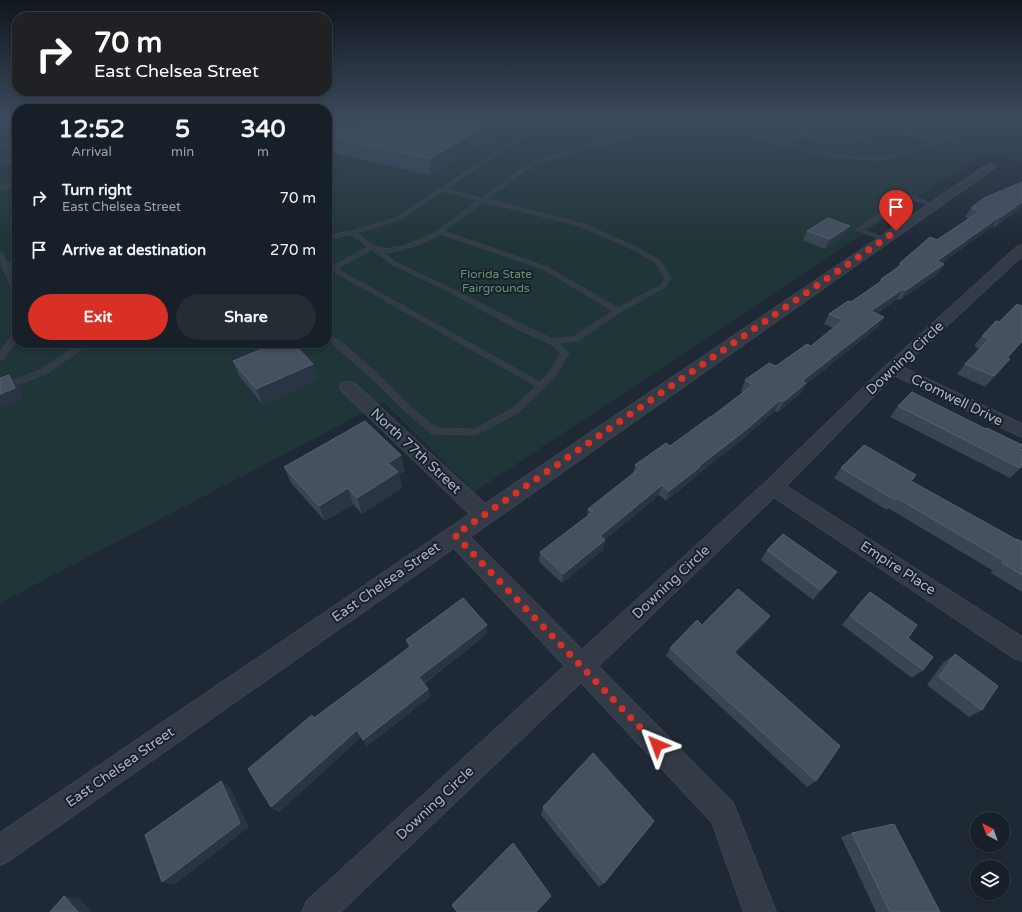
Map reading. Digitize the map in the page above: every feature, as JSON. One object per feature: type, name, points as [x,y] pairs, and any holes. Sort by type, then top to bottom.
[{"type":"street","name":"East Chelsea Street","points":[[0,850],[991,166]]},
{"type":"street","name":"Downing Circle","points":[[318,912],[773,487],[892,368],[1022,249]]},
{"type":"street","name":"Cromwell Drive","points":[[892,368],[1022,431]]},
{"type":"street","name":"North 77th Street","points":[[348,387],[484,515]]},
{"type":"street","name":"Empire Place","points":[[773,487],[1022,650]]},
{"type":"street","points":[[455,535],[723,813],[760,912]]},
{"type":"lane","points":[[0,164],[12,161]]},
{"type":"lane","points":[[332,236],[353,233],[397,219],[484,161]]},
{"type":"lane","points":[[332,267],[372,247],[387,251],[405,247],[440,232],[526,168],[542,161]]},
{"type":"lane","points":[[0,188],[12,185]]},
{"type":"lane","points":[[441,189],[582,225],[634,248],[658,262],[668,278],[664,286],[575,339],[552,341]]},
{"type":"lane","points":[[884,239],[859,230],[910,197],[934,205]]},
{"type":"lane","points":[[440,232],[545,268],[584,290],[618,312]]},
{"type":"lane","points":[[332,339],[434,431],[476,432],[516,411],[552,375],[565,353],[552,341],[522,328],[450,290],[394,264],[353,233]]},
{"type":"lane","points":[[0,254],[12,282]]},
{"type":"lane","points":[[5,266],[12,264]]},
{"type":"lane","points":[[332,270],[541,386]]},
{"type":"lane","points":[[0,358],[12,342]]},
{"type":"lane","points":[[0,388],[42,372],[78,348]]},
{"type":"green space","name":"Florida State Fairgrounds","points":[[0,161],[12,161],[12,348],[332,348],[332,161],[975,161],[474,492],[384,402],[0,603]]},
{"type":"green space","name":"Florida State Fairgrounds","points":[[1013,161],[1022,161],[1022,163]]},
{"type":"building","points":[[1022,182],[1022,202],[937,261],[944,264],[906,290],[903,289],[871,311],[884,317],[802,381],[806,383],[783,402],[780,400],[747,429],[669,491],[662,485],[600,536],[605,540],[563,574],[540,552],[593,512],[588,509],[640,468],[635,465],[666,443],[670,446],[753,385],[745,380],[769,363],[776,366],[807,344],[811,346],[843,320],[829,314],[848,301],[851,302],[883,280],[881,279],[903,264],[900,263],[930,237],[937,240],[980,211],[971,208],[984,198]]},
{"type":"building","points":[[828,218],[850,226],[830,239],[807,231]]},
{"type":"building","points":[[1017,304],[1022,306],[1022,341],[1007,358],[1010,359],[994,376],[965,364],[989,339],[982,336],[996,321],[999,322]]},
{"type":"building","points":[[265,348],[298,348],[313,364],[256,389],[233,361]]},
{"type":"building","points":[[9,375],[15,388],[0,394],[0,378]]},
{"type":"building","points":[[912,392],[986,429],[987,428],[1022,445],[1020,449],[1022,450],[1022,466],[1020,468],[898,406]]},
{"type":"building","points":[[365,421],[401,455],[388,463],[398,472],[357,498],[348,488],[319,506],[284,467]]},
{"type":"building","points":[[864,445],[916,475],[911,481],[1022,542],[1022,575],[1002,563],[1004,561],[897,498],[895,500],[841,468]]},
{"type":"building","points":[[783,534],[837,572],[820,590],[767,550]]},
{"type":"building","points":[[738,589],[770,616],[734,652],[840,746],[816,781],[670,648],[697,620],[702,625]]},
{"type":"building","points":[[870,592],[917,625],[908,638],[933,657],[923,670],[850,616]]},
{"type":"building","points":[[463,598],[487,625],[419,677],[428,689],[363,740],[357,730],[271,807],[248,769],[312,715],[314,718],[411,646],[406,640]]},
{"type":"building","points":[[955,654],[998,686],[982,710],[939,677]]},
{"type":"building","points":[[593,753],[654,821],[604,883],[543,807]]},
{"type":"building","points":[[221,781],[240,823],[162,882],[145,835]]},
{"type":"building","points":[[894,824],[940,912],[890,912],[852,833]]},
{"type":"building","points":[[513,843],[551,896],[536,912],[457,912],[452,905]]},
{"type":"building","points":[[64,896],[78,912],[50,912]]},
{"type":"route","points":[[657,745],[455,535],[896,231]]}]
